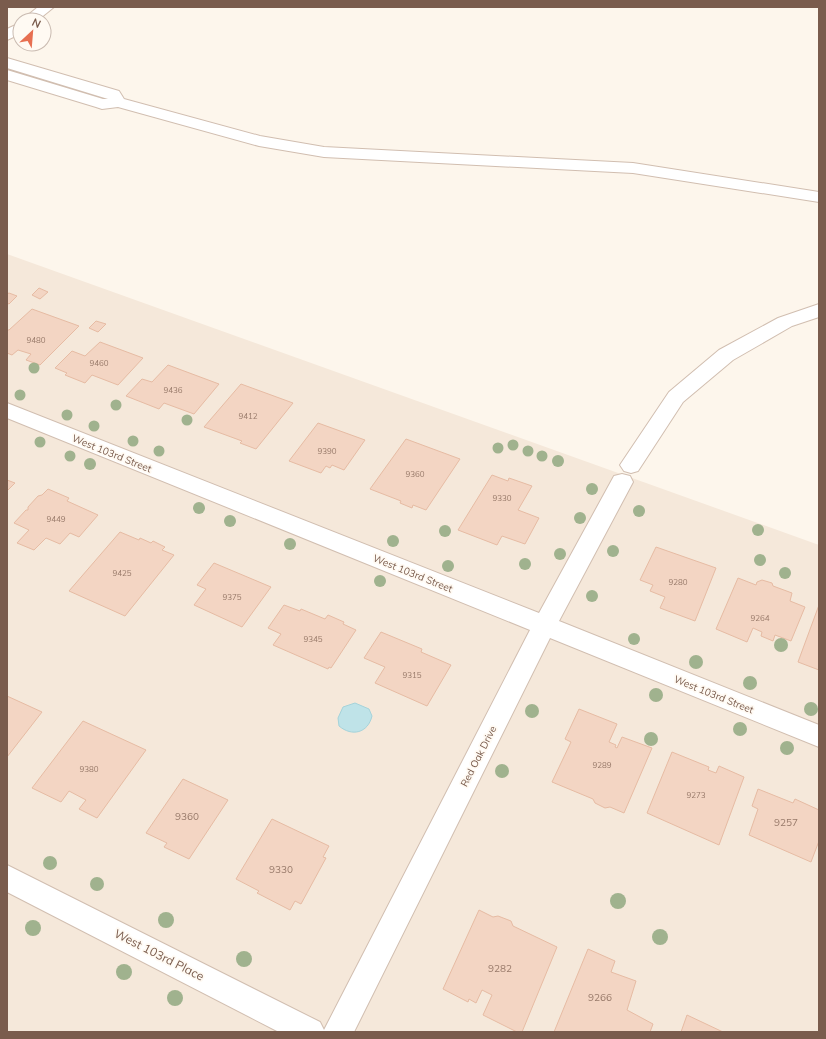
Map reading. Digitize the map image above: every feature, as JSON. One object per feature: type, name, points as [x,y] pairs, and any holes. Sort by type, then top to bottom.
[{"type":"street","points":[[7,63],[113,94],[118,102]]},
{"type":"street","points":[[7,75],[102,104],[118,102],[259,141],[324,152],[633,168],[819,197]]},
{"type":"street","name":"Red Oak Drive","points":[[338,1032],[544,626],[626,474],[676,397],[726,355],[785,322],[819,310]]},
{"type":"street","name":"West 103rd Street","points":[[7,410],[819,736]]},
{"type":"street","name":"West 103rd Place","points":[[7,878],[310,1032]]},
{"type":"shaded area","points":[[7,254],[819,545],[819,1032],[7,1032]]},
{"type":"water","points":[[355,703],[369,709],[372,716],[367,726],[359,732],[349,731],[339,726],[338,718],[343,707]]},
{"type":"building","points":[[39,288],[48,292],[40,299],[32,295]]},
{"type":"building","points":[[9,293],[17,296],[9,304],[7,303],[7,294]]},
{"type":"building","points":[[32,309],[79,326],[40,365],[26,360],[31,354],[18,350],[12,355],[7,353],[7,330],[9,330]]},
{"type":"building","points":[[96,321],[106,324],[98,332],[89,328]]},
{"type":"building","points":[[100,342],[143,358],[118,385],[92,375],[85,383],[65,375],[67,373],[55,368],[72,351],[85,356]]},
{"type":"building","points":[[168,365],[219,384],[194,414],[164,403],[159,409],[126,396],[142,379],[152,382]]},
{"type":"building","points":[[241,384],[293,403],[256,449],[240,443],[242,441],[204,427]]},
{"type":"building","points":[[318,423],[365,440],[344,470],[332,465],[330,468],[326,466],[321,473],[289,461]]},
{"type":"building","points":[[406,439],[460,459],[426,510],[413,505],[412,508],[400,503],[401,501],[370,489]]},
{"type":"building","points":[[492,475],[508,481],[509,478],[532,486],[518,510],[539,518],[525,544],[502,536],[497,545],[458,530]]},
{"type":"building","points":[[7,480],[15,483],[7,491]]},
{"type":"building","points":[[48,489],[69,498],[67,501],[98,515],[79,537],[70,533],[60,544],[46,538],[34,550],[17,543],[29,530],[14,523],[26,510],[28,510],[28,507],[38,496],[42,495]]},
{"type":"building","points":[[120,532],[139,540],[140,538],[151,543],[153,541],[165,547],[162,550],[174,555],[125,616],[69,591]]},
{"type":"building","points":[[656,547],[716,568],[695,621],[660,608],[665,597],[650,591],[653,585],[640,580]]},
{"type":"building","points":[[214,563],[271,587],[242,627],[194,605],[206,589],[197,585]]},
{"type":"building","points":[[738,578],[756,585],[757,582],[762,580],[772,583],[773,586],[792,593],[790,601],[805,607],[791,641],[775,635],[773,641],[761,636],[762,632],[753,628],[747,642],[716,629]]},
{"type":"building","points":[[284,605],[300,611],[301,609],[325,619],[328,615],[344,622],[343,624],[356,630],[331,668],[329,667],[328,669],[273,645],[281,634],[268,628]]},
{"type":"building","points":[[819,605],[819,670],[798,662]]},
{"type":"building","points":[[381,632],[422,649],[421,652],[451,665],[427,706],[375,683],[385,667],[364,658]]},
{"type":"building","points":[[7,696],[42,712],[7,757]]},
{"type":"building","points":[[579,709],[617,724],[609,742],[616,745],[615,747],[617,748],[622,737],[652,748],[624,813],[610,807],[605,808],[595,803],[593,799],[552,782],[571,742],[565,739]]},
{"type":"building","points":[[83,721],[146,750],[97,818],[79,809],[86,800],[69,791],[61,802],[32,788]]},
{"type":"building","points":[[672,752],[709,767],[708,770],[716,773],[719,766],[744,777],[719,845],[647,813]]},
{"type":"building","points":[[183,779],[228,800],[189,859],[164,847],[167,843],[146,833]]},
{"type":"building","points":[[758,789],[793,803],[795,799],[819,810],[819,841],[811,862],[749,835],[758,809],[752,806]]},
{"type":"building","points":[[272,819],[329,846],[323,857],[326,858],[301,904],[295,901],[290,910],[257,893],[259,891],[236,879]]},
{"type":"building","points":[[479,910],[493,917],[498,916],[511,921],[513,926],[557,947],[522,1032],[517,1032],[483,1015],[492,995],[482,990],[476,1003],[469,999],[468,1002],[443,989]]},
{"type":"building","points":[[588,949],[615,961],[611,972],[636,981],[627,1010],[653,1024],[650,1032],[554,1032]]},
{"type":"building","points":[[687,1015],[723,1032],[681,1032]]}]
